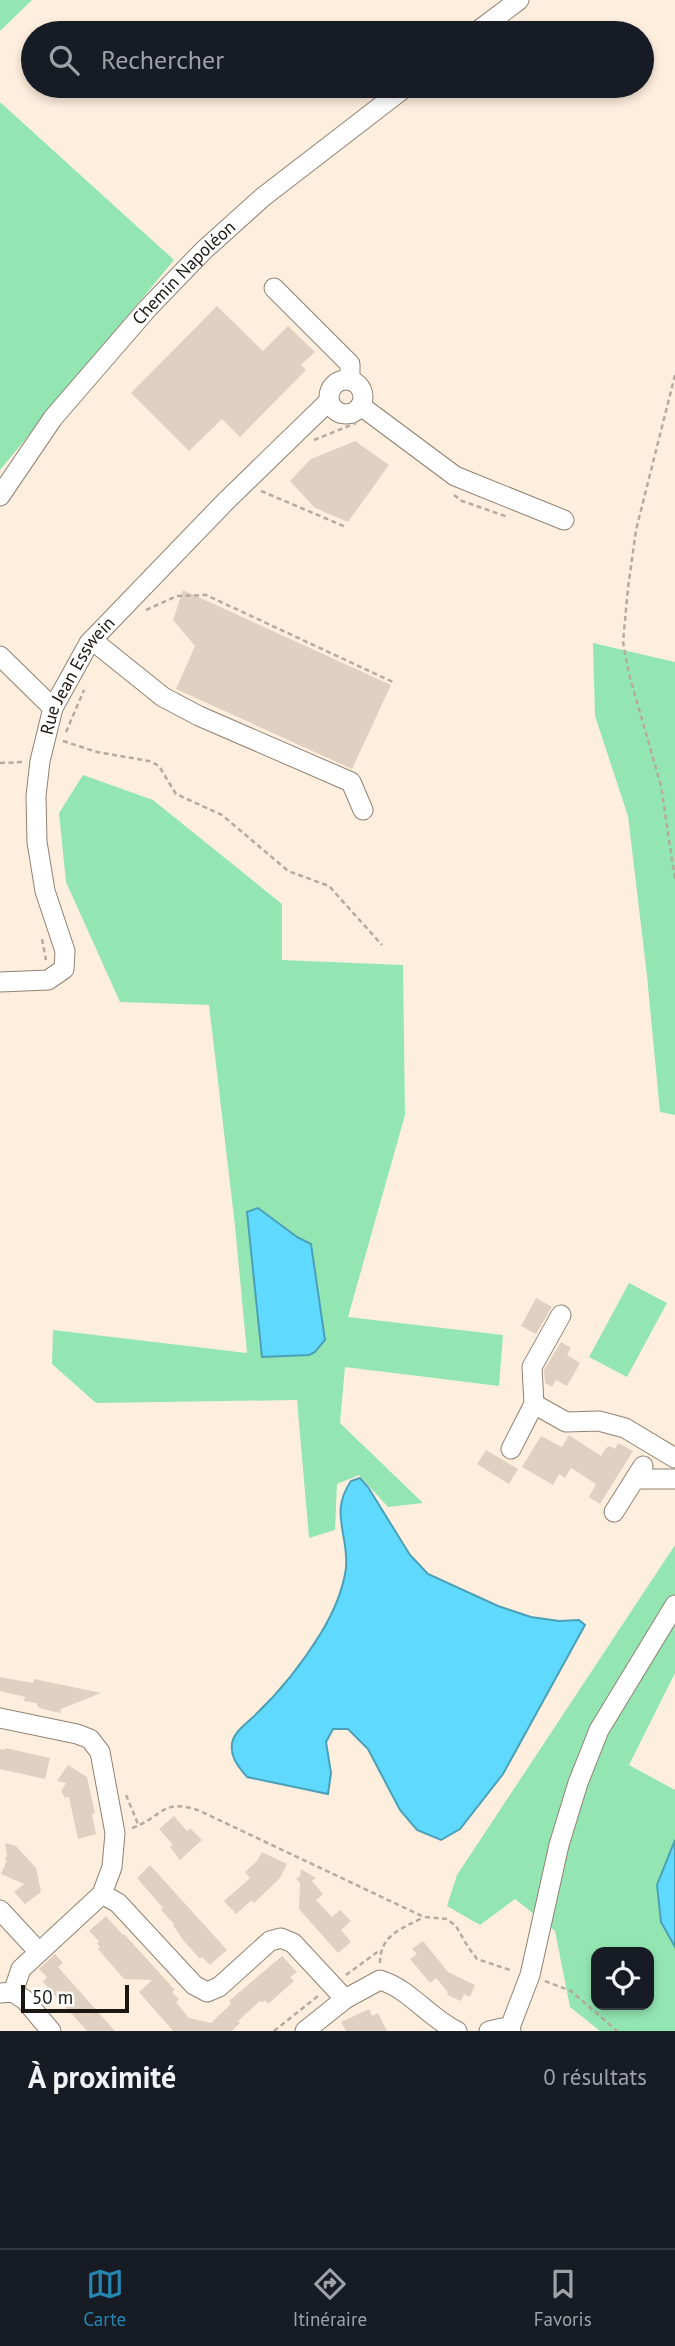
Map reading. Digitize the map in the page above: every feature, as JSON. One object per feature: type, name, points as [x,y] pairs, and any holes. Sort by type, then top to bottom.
[{"type":"street","points":[[491,21],[519,0]]},
{"type":"street","name":"Chemin Napoléon","points":[[0,496],[53,418],[148,308],[204,250],[264,197],[392,98]]},
{"type":"street","points":[[274,288],[350,364],[350,380]]},
{"type":"street","points":[[358,414],[363,401],[359,386],[350,380],[334,385],[328,396],[335,411],[341,414],[358,414],[455,476],[564,520]]},
{"type":"street","name":"Rue Jean Esswein","points":[[0,982],[48,980],[64,969],[65,951],[45,891],[37,842],[36,796],[40,761],[56,742],[52,708],[92,640],[226,501],[329,401]]},
{"type":"street","points":[[92,640],[163,697],[199,716],[351,782],[363,810]]},
{"type":"street","points":[[0,656],[52,708]]},
{"type":"street","points":[[511,1449],[534,1404],[532,1367],[561,1315]]},
{"type":"street","points":[[534,1404],[566,1422],[599,1421],[625,1428],[675,1458]]},
{"type":"street","points":[[614,1511],[639,1473],[675,1479]]},
{"type":"street","points":[[488,2031],[502,2028],[510,2030],[530,1975],[559,1845],[578,1783],[599,1730],[675,1605]]},
{"type":"street","points":[[0,1718],[90,1739],[100,1752],[116,1833],[112,1867],[102,1894],[22,1969],[6,1993],[25,2000],[51,2031]]},
{"type":"street","points":[[102,1894],[117,1903],[194,1985],[206,1992],[219,1986],[270,1941],[281,1938],[293,1943],[338,1992]]},
{"type":"street","points":[[0,1910],[39,1952]]},
{"type":"street","points":[[305,2031],[338,1992],[380,1980],[391,1983],[443,2025],[457,2031]]},
{"type":"path","points":[[675,375],[636,530],[623,642],[629,674],[661,786],[675,880]]},
{"type":"path","points":[[314,440],[358,414]]},
{"type":"path","points":[[258,490],[346,527]]},
{"type":"path","points":[[453,495],[508,517]]},
{"type":"path","points":[[146,605],[137,615],[177,596],[205,595],[395,683]]},
{"type":"path","points":[[87,683],[56,742],[149,761],[159,766],[176,794],[222,815],[288,872],[329,886],[382,945]]},
{"type":"path","points":[[0,763],[40,761]]},
{"type":"path","points":[[47,962],[40,931],[57,928]]},
{"type":"path","points":[[116,1833],[139,1825],[168,1807],[183,1805],[424,1917],[447,1919],[456,1926],[477,1959],[571,1991],[617,2031]]},
{"type":"path","points":[[274,2031],[338,1992],[380,1950],[383,1943],[401,1929],[424,1917]]},
{"type":"path","points":[[380,1950],[380,1980]]},
{"type":"green space","points":[[0,0],[32,0],[0,31]]},
{"type":"green space","points":[[0,102],[174,260],[0,470]]},
{"type":"green space","points":[[593,643],[675,662],[675,1115],[660,1112],[628,816],[595,716]]},
{"type":"green space","points":[[83,775],[153,800],[282,904],[282,960],[403,965],[405,1115],[348,1317],[503,1335],[499,1386],[345,1367],[340,1423],[423,1503],[388,1507],[359,1475],[337,1484],[335,1530],[309,1538],[297,1400],[96,1403],[52,1364],[53,1330],[247,1353],[209,1005],[120,1002],[66,882],[59,813]]},
{"type":"green space","points":[[629,1283],[667,1303],[627,1377],[589,1357]]},
{"type":"green space","points":[[675,1545],[675,1673],[629,1765],[675,1790],[675,2031],[600,2031],[570,2007],[555,1931],[515,1899],[480,1925],[447,1906],[457,1875]]},
{"type":"water","points":[[258,1208],[311,1244],[325,1340],[309,1355],[262,1357],[247,1212]]},
{"type":"water","points":[[360,1478],[410,1555],[428,1574],[498,1606],[531,1617],[559,1621],[579,1620],[585,1625],[503,1774],[460,1829],[441,1840],[417,1830],[400,1810],[368,1749],[348,1729],[333,1729],[326,1742],[331,1773],[328,1794],[247,1777],[232,1754],[236,1734],[289,1678],[314,1645],[333,1610],[343,1585],[346,1568],[341,1503],[351,1481]]},
{"type":"water","points":[[675,1840],[675,1947],[661,1922],[657,1885]]},
{"type":"building","points":[[217,306],[263,351],[288,326],[315,352],[301,365],[306,370],[240,437],[222,419],[189,451],[131,393]]},
{"type":"building","points":[[355,441],[389,465],[348,522],[315,508],[290,481],[311,459]]},
{"type":"building","points":[[183,590],[391,685],[352,769],[176,689],[195,646],[173,620]]},
{"type":"building","points":[[536,1298],[552,1307],[536,1334],[521,1326]]},
{"type":"building","points":[[561,1342],[571,1348],[567,1355],[580,1363],[567,1386],[556,1380],[552,1387],[545,1383],[544,1370]]},
{"type":"building","points":[[569,1435],[601,1456],[606,1448],[610,1446],[615,1449],[618,1443],[633,1451],[600,1504],[589,1497],[596,1484],[571,1468],[565,1478],[559,1474],[553,1485],[522,1467],[541,1436],[562,1447]]},
{"type":"building","points":[[486,1450],[518,1469],[509,1484],[477,1464]]},
{"type":"building","points":[[0,1677],[33,1683],[34,1679],[101,1693],[61,1709],[60,1713],[39,1708],[36,1703],[24,1701],[25,1697],[0,1691]]},
{"type":"building","points":[[0,1749],[50,1758],[45,1779],[0,1769]]},
{"type":"building","points":[[68,1765],[87,1777],[95,1813],[92,1814],[96,1834],[78,1839],[69,1797],[65,1798],[61,1791],[66,1783],[57,1781]]},
{"type":"building","points":[[174,1816],[187,1831],[190,1828],[202,1840],[180,1860],[170,1847],[173,1845],[159,1829]]},
{"type":"building","points":[[5,1843],[16,1846],[36,1868],[41,1892],[25,1904],[14,1892],[24,1884],[1,1874],[7,1860]]},
{"type":"building","points":[[262,1852],[287,1864],[280,1878],[254,1903],[252,1900],[236,1914],[224,1901],[250,1878],[245,1872]]},
{"type":"building","points":[[150,1865],[227,1950],[210,1965],[202,1957],[200,1959],[183,1940],[174,1924],[161,1910],[163,1908],[137,1878]]},
{"type":"building","points":[[301,1869],[316,1878],[312,1881],[323,1894],[316,1900],[332,1917],[340,1910],[351,1921],[341,1930],[351,1942],[338,1953],[299,1909],[300,1883],[296,1879],[300,1876]]},
{"type":"building","points":[[106,1916],[175,1990],[172,1992],[179,1999],[176,2002],[189,2018],[211,2023],[231,2004],[229,2001],[282,1956],[297,1972],[290,1977],[294,1981],[268,2004],[265,2000],[262,2003],[260,2001],[238,2021],[240,2023],[232,2031],[173,2031],[139,1992],[152,1980],[124,1979],[98,1949],[99,1941],[89,1931]]},
{"type":"building","points":[[423,1941],[448,1972],[475,1985],[470,1997],[464,1994],[461,2001],[447,1995],[448,1992],[436,1978],[430,1983],[410,1959],[417,1954],[412,1949]]},
{"type":"building","points":[[55,1954],[63,1963],[58,1967],[115,2031],[87,2031],[43,1982],[47,1977],[39,1969]]},
{"type":"building","points":[[369,2009],[372,2016],[378,2013],[387,2031],[346,2031],[341,2022]]}]
